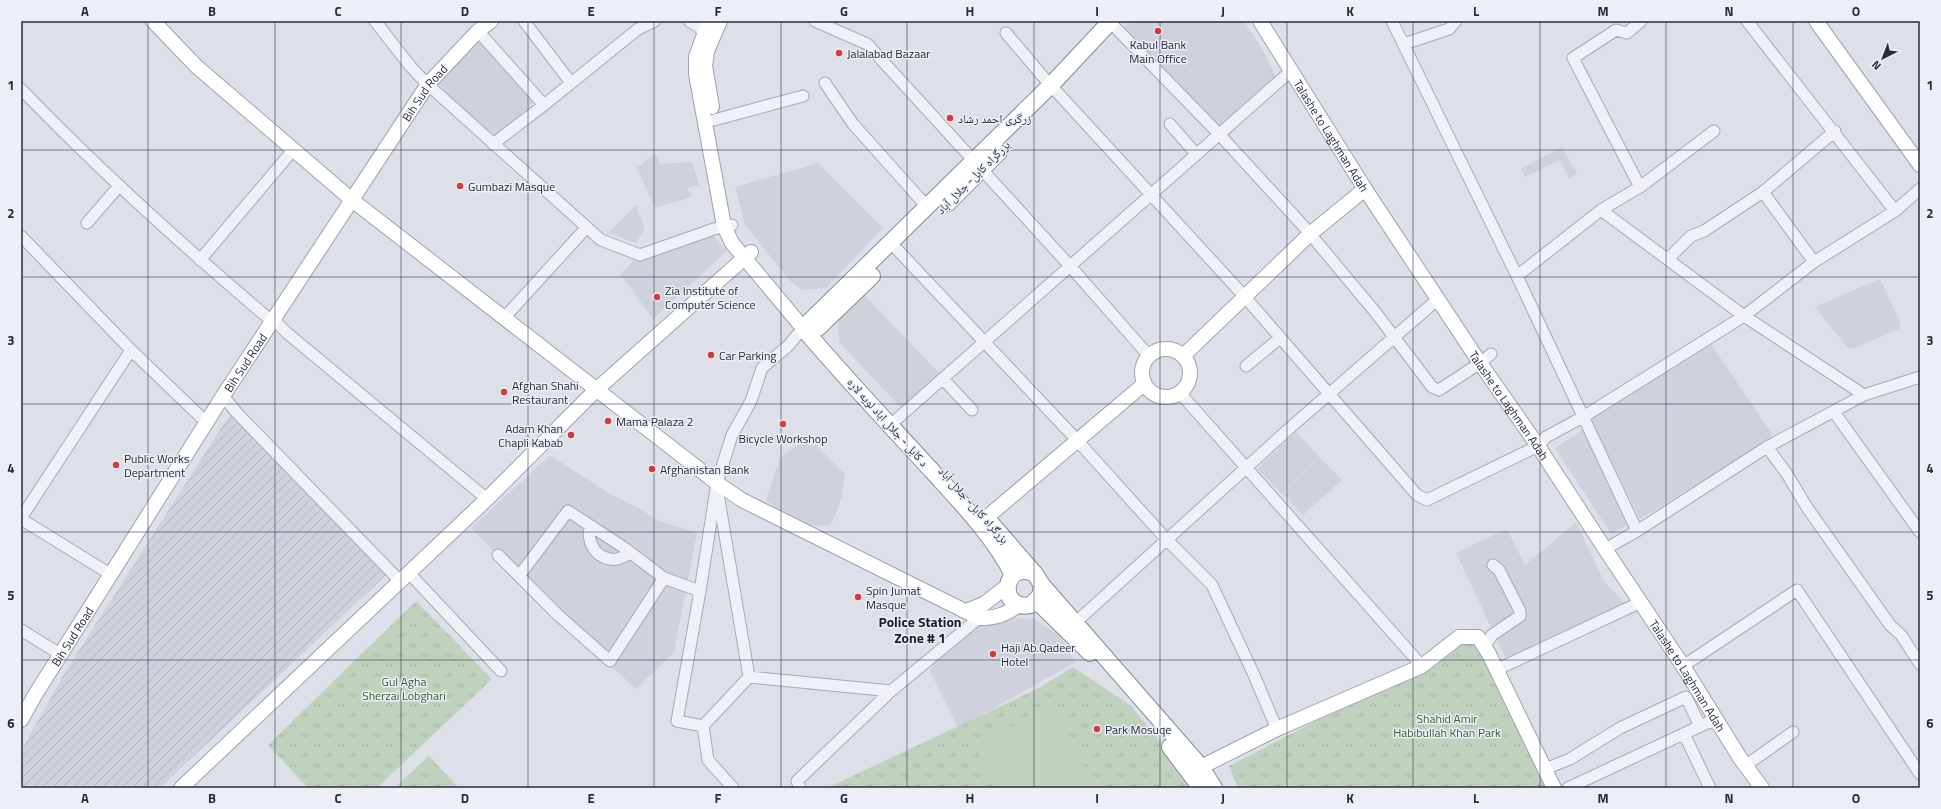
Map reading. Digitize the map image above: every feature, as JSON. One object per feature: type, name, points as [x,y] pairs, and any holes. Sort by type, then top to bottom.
[{"type":"highway","name":"بزرگراه کابل- جلال آباد","points":[[1115,23],[978,166],[810,328],[897,419],[986,518],[1201,767],[1214,788]]},
{"type":"highway","name":"بزرگراه کابل- جلال آباد","points":[[894,247],[931,204],[978,166]]},
{"type":"highway","name":"د کابل - جلال اباد لویه لاره","points":[[810,328],[990,539],[1006,562],[1010,580]]},
{"type":"highway","points":[[1024,571],[1039,579],[1040,596],[1037,601],[1031,605],[1019,605],[1010,597],[1010,580],[1024,571]]},
{"type":"highway","points":[[1037,601],[1084,646],[1176,753],[1200,788]]},
{"type":"main road","points":[[153,21],[196,66],[352,200],[716,483],[742,500],[979,618],[995,618],[1008,613],[1019,605]]},
{"type":"main road","name":"Bih Sud Road","points":[[21,720],[60,654],[222,396],[428,84],[478,31],[491,21]]},
{"type":"main road","points":[[709,21],[696,57],[696,74],[732,243],[748,255],[810,328]]},
{"type":"main road","points":[[720,21],[707,51],[705,66],[728,225]]},
{"type":"main road","name":"Talashe to Laghman Adah","points":[[1260,21],[1292,70],[1364,189],[1438,299],[1485,359],[1538,446],[1604,549],[1683,666],[1745,766],[1762,788]]},
{"type":"main road","points":[[1816,21],[1920,165]]},
{"type":"main road","points":[[1183,356],[1310,234],[1364,189]]},
{"type":"main road","points":[[181,788],[487,499],[597,389],[748,255]]},
{"type":"main road","points":[[1166,349],[1175,351],[1183,356],[1188,363],[1190,375],[1186,387],[1180,393],[1172,397],[1163,397],[1154,394],[1144,384],[1142,370],[1149,356],[1157,351],[1166,349]]},
{"type":"main road","points":[[986,518],[1144,384]]},
{"type":"main road","points":[[966,611],[984,604],[1010,580]]},
{"type":"main road","points":[[1201,767],[1279,728],[1422,666],[1459,637],[1478,637],[1489,654],[1554,788]]},
{"type":"street","points":[[375,21],[410,66],[428,84],[601,240],[640,255],[728,225]]},
{"type":"street","points":[[524,21],[571,83]]},
{"type":"street","points":[[493,144],[571,83],[635,25],[655,21]]},
{"type":"street","points":[[689,21],[699,26],[704,34]]},
{"type":"street","points":[[815,21],[867,44]]},
{"type":"street","points":[[830,21],[867,44],[1070,266],[1149,356]]},
{"type":"street","points":[[1392,21],[1517,276],[1637,531]]},
{"type":"street","points":[[1404,44],[1449,29],[1456,21]]},
{"type":"street","points":[[1640,187],[1573,58],[1616,30],[1627,33],[1641,21]]},
{"type":"street","points":[[1747,21],[1835,131],[1895,210]]},
{"type":"street","points":[[1115,23],[1310,234],[1376,313],[1432,387],[1439,390],[1485,359]]},
{"type":"street","points":[[478,31],[544,105]]},
{"type":"street","points":[[1006,33],[1054,88],[1245,297],[1417,495],[1427,500],[1538,446],[1546,437],[1583,417],[1744,316],[1814,262],[1895,210],[1920,189]]},
{"type":"street","points":[[897,419],[1292,70]]},
{"type":"street","points":[[825,83],[853,124],[878,153],[921,200],[931,204]]},
{"type":"street","points":[[21,89],[120,186],[200,260],[267,317],[273,319],[287,333],[487,499]]},
{"type":"street","points":[[714,120],[803,96]]},
{"type":"street","points":[[1170,124],[1196,154]]},
{"type":"street","points":[[1517,276],[1601,210],[1640,187],[1714,131]]},
{"type":"street","points":[[1668,260],[1691,236],[1704,231],[1764,192],[1835,131]]},
{"type":"street","points":[[200,260],[294,149]]},
{"type":"street","points":[[86,224],[120,186]]},
{"type":"street","points":[[1764,192],[1814,262]]},
{"type":"street","points":[[1601,210],[1744,316],[1864,395]]},
{"type":"street","points":[[504,318],[587,227]]},
{"type":"street","points":[[21,236],[131,350],[206,422]]},
{"type":"street","points":[[894,247],[984,341],[1166,539],[1212,585],[1254,675],[1276,727],[1279,728]]},
{"type":"street","points":[[1076,622],[1328,394],[1438,299]]},
{"type":"street","points":[[703,726],[677,721],[700,591],[716,483],[732,436],[751,401],[762,368],[788,346],[804,340],[810,328]]},
{"type":"street","points":[[1246,366],[1280,338]]},
{"type":"street","points":[[110,574],[21,519],[131,350]]},
{"type":"street","points":[[1604,549],[1637,531],[1767,447],[1864,395],[1920,377]]},
{"type":"street","points":[[942,379],[972,410]]},
{"type":"street","points":[[1180,393],[1422,666]]},
{"type":"street","points":[[222,396],[237,413],[501,671]]},
{"type":"street","points":[[1834,412],[1920,532]]},
{"type":"street","points":[[1767,447],[1787,474],[1806,506],[1890,625],[1900,635],[1920,664]]},
{"type":"street","points":[[716,483],[749,677]]},
{"type":"street","points":[[519,576],[568,511],[631,553],[664,578],[700,591]]},
{"type":"street","points":[[590,526],[590,542],[601,556],[611,560],[631,553]]},
{"type":"street","points":[[498,555],[558,615],[610,661],[664,578]]},
{"type":"street","points":[[1478,637],[1487,643],[1492,635],[1520,616],[1520,611],[1499,570],[1493,565]]},
{"type":"street","points":[[1683,666],[1797,590],[1920,774]]},
{"type":"street","points":[[1496,670],[1641,602]]},
{"type":"street","points":[[795,786],[891,691],[979,618]]},
{"type":"street","points":[[21,630],[60,654]]},
{"type":"street","points":[[749,677],[891,691]]},
{"type":"street","points":[[703,726],[749,677]]},
{"type":"street","points":[[1545,769],[1570,759],[1620,728],[1686,697],[1700,726],[1684,734]]},
{"type":"street","points":[[1568,788],[1710,722],[1720,725]]},
{"type":"street","points":[[703,726],[708,760],[733,788]]},
{"type":"street","points":[[1745,766],[1792,732]]},
{"type":"street","points":[[1684,734],[1710,788]]},
{"type":"shaded area","points":[[1132,21],[1244,21],[1264,52],[1277,80],[1227,139],[1121,30]]},
{"type":"shaded area","points":[[478,32],[538,98],[491,142],[434,79]]},
{"type":"shaded area","points":[[1562,147],[1577,174],[1569,178],[1559,160],[1525,177],[1521,169]]},
{"type":"shaded area","points":[[655,154],[660,164],[692,162],[699,185],[688,188],[691,197],[655,208],[637,168]]},
{"type":"shaded area","points":[[818,163],[883,228],[826,288],[803,290],[791,282],[745,225],[735,187]]},
{"type":"shaded area","points":[[636,205],[645,229],[636,243],[608,233]]},
{"type":"shaded area","name":"Zia Institute of Computer Science","points":[[711,233],[727,251],[653,319],[621,275],[636,257]]},
{"type":"shaded area","points":[[1880,279],[1900,322],[1900,328],[1853,349],[1847,347],[1815,307]]},
{"type":"shaded area","points":[[862,293],[942,376],[903,410],[839,342],[838,321]]},
{"type":"shaded area","points":[[1709,341],[1772,434],[1769,441],[1640,519],[1589,416]]},
{"type":"shaded area","points":[[230,414],[387,574],[160,788],[21,788],[21,751],[67,669]]},
{"type":"shaded area","points":[[1584,429],[1630,523],[1611,534],[1555,448]]},
{"type":"shaded area","points":[[1296,432],[1320,457],[1282,494],[1257,469]]},
{"type":"shaded area","points":[[809,438],[845,474],[842,496],[833,521],[828,526],[798,525],[766,500],[780,457]]},
{"type":"shaded area","points":[[550,455],[608,493],[640,509],[659,521],[697,533],[674,652],[636,689],[550,610],[471,528]]},
{"type":"shaded area","points":[[1320,458],[1342,480],[1303,515],[1283,494]]},
{"type":"shaded area","points":[[1576,522],[1604,581],[1627,606],[1555,642],[1506,659],[1456,553],[1507,529],[1525,565]]},
{"type":"shaded area","points":[[1016,618],[1034,619],[1060,636],[1076,662],[958,728],[930,671],[938,656],[974,624],[996,623]]},
{"type":"green space","name":"Gul Agha Sherzai Lobghari","points":[[416,601],[492,679],[377,788],[308,788],[268,745]]},
{"type":"green space","name":"Shahid Amir Habibullah Khan Park","points":[[1476,638],[1547,788],[1238,788],[1229,766]]},
{"type":"green space","points":[[1073,667],[1131,706],[1165,747],[1192,788],[827,788],[1039,688]]},
{"type":"green space","points":[[1055,707],[1093,788],[994,788],[974,744]]},
{"type":"green space","points":[[429,756],[459,788],[394,788]]},
{"type":"place","name":"Kabul Bank Main Office","points":[[1158,31]]},
{"type":"place","name":"Jalalabad Bazaar","points":[[839,53]]},
{"type":"place","name":"زرگری احمد رشاد","points":[[950,118]]},
{"type":"place","name":"Gumbazi Masque","points":[[460,186]]},
{"type":"place","name":"Zia Institute of Computer Science","points":[[657,297]]},
{"type":"place","name":"Car Parking","points":[[711,355]]},
{"type":"place","name":"Afghan Shahi Restaurant","points":[[504,392]]},
{"type":"place","name":"Mama Palaza 2","points":[[608,421]]},
{"type":"place","name":"Bicycle Workshop","points":[[783,424]]},
{"type":"place","name":"Adam Khan Chapli Kabab","points":[[571,435]]},
{"type":"place","name":"Public Works Department","points":[[116,465]]},
{"type":"place","name":"Afghanistan Bank","points":[[652,469]]},
{"type":"place","name":"Spin Jumat Masque","points":[[858,597]]},
{"type":"place","name":"Haji Ab.Qadeer Hotel","points":[[993,654]]},
{"type":"place","name":"Park Mosuqe","points":[[1097,729]]},
{"type":"district","name":"Police Station Zone # 1","points":[[920,630]]}]
